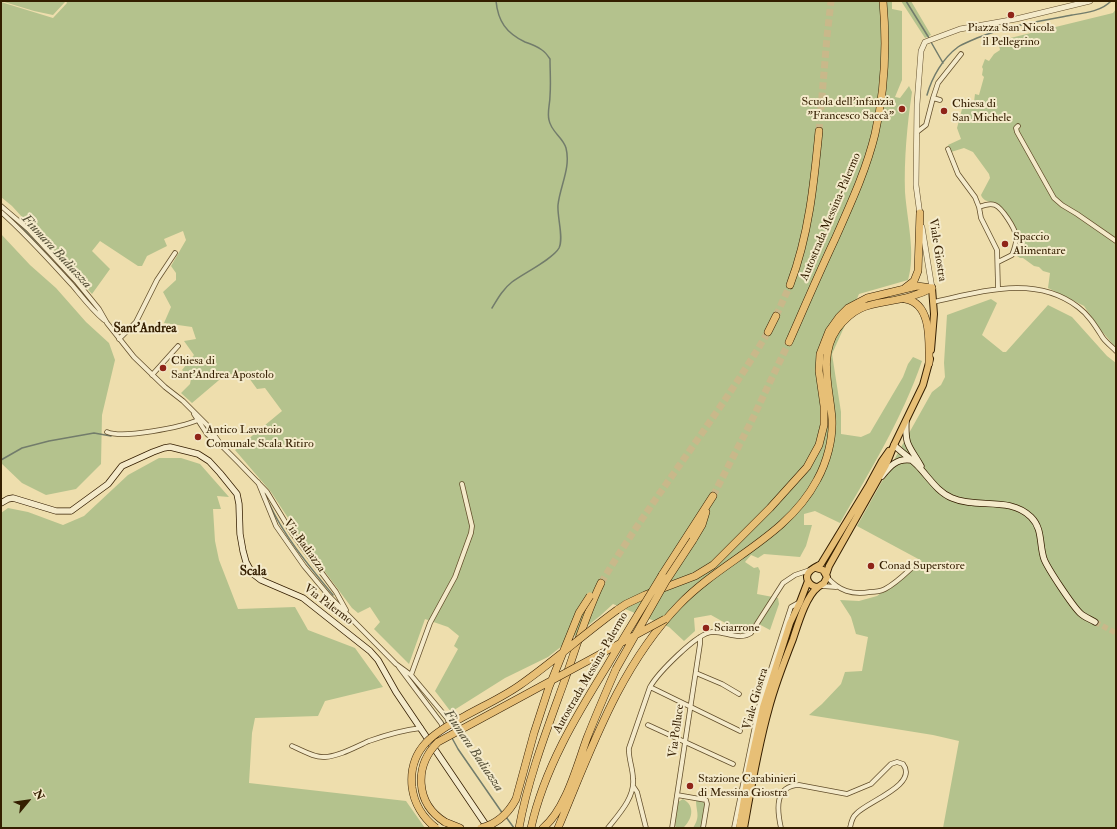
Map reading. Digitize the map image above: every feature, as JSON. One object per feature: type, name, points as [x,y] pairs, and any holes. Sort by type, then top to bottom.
[{"type":"highway","name":"Autostrada Messina-Palermo","points":[[789,342],[848,209],[864,170],[874,136],[880,105],[884,71],[884,11],[882,1]]},
{"type":"highway","name":"Autostrada Messina-Palermo","points":[[790,285],[799,260],[807,229],[819,131]]},
{"type":"highway","points":[[900,295],[911,284],[918,271],[920,214]]},
{"type":"highway","points":[[558,828],[609,707],[630,669],[665,620],[696,589],[786,521],[809,494],[820,474],[826,459],[830,440],[832,418],[819,371],[820,354],[829,331],[839,317],[848,308],[861,300],[872,297],[900,295],[912,296],[932,288]]},
{"type":"highway","points":[[900,295],[915,302],[924,312],[929,341],[929,362]]},
{"type":"highway","points":[[768,332],[776,316]]},
{"type":"highway","points":[[436,828],[427,820],[420,810],[413,788],[412,775],[415,761],[426,743],[440,730],[520,685],[626,604],[694,576],[718,561],[770,508],[807,467],[819,445],[823,431],[825,390]]},
{"type":"highway","points":[[543,828],[553,818],[563,801],[616,669],[662,587],[692,540],[711,499]]},
{"type":"highway","name":"Autostrada Messina-Palermo","points":[[531,828],[542,792],[568,732],[579,712],[662,575],[683,542],[699,523]]},
{"type":"highway","points":[[481,828],[495,823],[504,816],[516,799],[534,733],[579,613],[601,583]]},
{"type":"highway","name":"Autostrada Messina-Palermo","points":[[519,828],[529,787],[544,739],[592,597]]},
{"type":"highway","points":[[460,828],[449,825],[439,819],[431,811],[424,797],[421,781],[422,770],[425,759],[435,745],[445,738],[665,620]]},
{"type":"main road","name":"Viale Giostra","points":[[826,576],[829,566],[886,465],[923,385],[933,339],[934,302],[932,288]]},
{"type":"main road","points":[[906,421],[906,441],[911,452],[938,489],[952,499],[963,502],[1009,506],[1019,508],[1028,514],[1040,530],[1044,559],[1050,570],[1076,609],[1084,616],[1095,622]]},
{"type":"main road","name":"Viale Giostra","points":[[813,569],[821,564],[882,461],[894,445]]},
{"type":"main road","points":[[894,445],[905,447],[911,452]]},
{"type":"main road","points":[[894,445],[916,463],[927,475]]},
{"type":"main road","name":"Via Palermo","points":[[1,503],[13,498],[56,511],[71,511],[106,486],[117,471],[124,465],[159,449],[167,447],[191,451],[205,458],[225,477],[238,498],[240,534],[243,551],[246,562],[252,573],[261,580],[303,598],[370,651],[488,828]]},
{"type":"main road","points":[[872,489],[892,464],[902,460],[911,460]]},
{"type":"main road","points":[[813,569],[823,570],[826,576],[824,583],[820,586],[812,586],[807,580],[808,574],[813,569]]},
{"type":"main road","name":"Viale Giostra","points":[[738,828],[763,707],[790,623],[800,602],[807,580]]},
{"type":"main road","name":"Viale Giostra","points":[[744,828],[754,771],[774,690],[800,618],[815,589],[820,586]]},
{"type":"street","name":"Viale Giostra","points":[[932,288],[916,185],[917,104],[921,51],[923,44],[927,40],[960,29],[1016,20],[1090,1]]},
{"type":"street","points":[[917,132],[926,125],[936,88],[941,79],[961,54]]},
{"type":"street","points":[[933,98],[940,100]]},
{"type":"street","points":[[1018,126],[1016,128],[1017,132],[1054,198],[1116,241]]},
{"type":"street","points":[[948,149],[958,174],[971,191],[979,207],[981,218],[998,250],[998,288]]},
{"type":"street","points":[[979,207],[991,204],[997,206],[1005,215],[1016,235],[1016,243],[1012,255],[998,262]]},
{"type":"street","points":[[1,206],[28,229],[77,282],[99,309],[119,339],[152,375],[178,346]]},
{"type":"street","points":[[1,212],[17,226],[73,286],[94,312],[107,323]]},
{"type":"street","points":[[119,339],[136,322],[157,280],[175,253]]},
{"type":"street","points":[[934,302],[998,288],[1042,289],[1078,307],[1092,320],[1104,340],[1116,351]]},
{"type":"street","name":"Via Badiazza","points":[[152,375],[180,397],[222,446],[267,492],[292,533],[336,592],[348,614]]},
{"type":"street","points":[[107,432],[117,435],[170,428],[199,419]]},
{"type":"street","name":"Via Badiazza","points":[[258,482],[276,526],[304,566],[329,596],[396,664],[447,730]]},
{"type":"street","points":[[411,675],[430,622],[455,577],[471,533],[472,526],[462,484]]},
{"type":"street","points":[[820,586],[837,588],[845,592],[853,593],[881,591],[887,588],[917,564]]},
{"type":"street","points":[[608,828],[625,804],[633,786],[629,748],[650,687],[656,678],[678,655],[700,637],[712,632],[743,636],[751,633],[782,585],[795,575],[813,569]]},
{"type":"street","points":[[795,575],[802,576],[807,580]]},
{"type":"street","points":[[826,576],[837,588]]},
{"type":"street","points":[[734,828],[759,706],[791,607],[800,602]]},
{"type":"street","name":"Via Polluce","points":[[672,828],[696,673],[700,637]]},
{"type":"street","points":[[370,651],[376,643]]},
{"type":"street","points":[[376,658],[383,650]]},
{"type":"street","name":"Via Badiazza","points":[[396,664],[411,675],[447,718],[447,730]]},
{"type":"street","points":[[696,673],[722,684],[739,694]]},
{"type":"street","points":[[650,687],[740,731]]},
{"type":"street","points":[[292,746],[313,755],[324,757],[334,755],[369,741],[419,725]]},
{"type":"street","points":[[648,725],[733,764]]},
{"type":"street","points":[[431,742],[447,730]]},
{"type":"street","points":[[781,828],[778,813],[778,802],[783,792],[787,788],[799,785],[847,794],[871,784],[891,764],[897,762],[903,764],[907,772],[906,777],[902,782],[893,790],[857,812],[853,818],[850,828]]},
{"type":"street","points":[[633,786],[637,792],[646,828]]},
{"type":"street","points":[[677,795],[706,800],[707,804],[704,828]]},
{"type":"green space","points":[[1,1],[65,1],[65,2],[53,15]]},
{"type":"green space","points":[[66,1],[892,1],[892,9],[902,11],[902,80],[895,97],[900,98],[909,86],[912,92],[906,142],[905,167],[905,192],[911,248],[910,270],[908,280],[859,294],[832,354],[841,412],[841,434],[861,437],[870,433],[913,357],[922,361],[895,424],[840,523],[815,511],[804,514],[804,525],[812,525],[806,546],[800,557],[764,554],[758,558],[751,555],[745,562],[754,568],[758,567],[760,571],[757,594],[778,598],[779,604],[770,630],[755,622],[749,630],[743,633],[727,631],[727,624],[711,615],[694,618],[695,631],[684,641],[669,627],[613,604],[548,657],[505,678],[451,712],[435,691],[458,649],[454,646],[459,636],[448,627],[425,619],[409,664],[374,629],[380,622],[370,607],[358,613],[352,608],[311,553],[271,492],[235,450],[282,411],[265,388],[257,389],[249,378],[230,374],[225,375],[192,403],[181,393],[190,384],[191,379],[182,370],[194,355],[184,341],[196,339],[192,327],[164,323],[171,307],[163,292],[176,280],[176,273],[171,266],[186,240],[183,231],[164,239],[167,246],[147,256],[142,266],[138,266],[100,241],[92,251],[110,269],[92,294],[12,206],[1,197],[1,2],[53,18],[67,3]]},
{"type":"green space","points":[[901,1],[911,1],[931,35],[925,38]]},
{"type":"green space","points":[[1116,9],[1116,348],[1100,329],[1084,306],[1048,288],[1050,273],[1043,271],[1039,267],[1034,266],[1023,258],[1020,258],[1014,254],[1018,242],[1003,209],[997,204],[985,200],[981,195],[990,178],[989,174],[973,152],[964,148],[951,152],[948,145],[961,139],[957,128],[962,109],[965,108],[967,101],[974,102],[975,94],[979,95],[984,77],[982,75],[982,67],[985,59],[989,61],[994,54],[1000,50],[998,41],[1113,13]]},
{"type":"green space","points":[[1,234],[30,265],[56,288],[86,322],[109,343],[115,360],[102,415],[101,464],[76,489],[46,495],[22,483],[1,463]]},
{"type":"green space","points":[[991,299],[997,303],[982,335],[1003,352],[1006,352],[1048,305],[1072,317],[1107,356],[1116,363],[1116,828],[943,828],[959,741],[933,735],[809,715],[841,684],[845,672],[862,671],[868,637],[856,634],[851,617],[840,600],[859,601],[877,596],[922,561],[857,526],[932,392],[941,385],[945,377],[944,363],[947,315]]},
{"type":"green space","points":[[159,458],[181,458],[200,464],[229,497],[217,496],[221,509],[213,509],[215,541],[219,560],[238,609],[295,607],[308,630],[355,648],[383,687],[325,701],[318,716],[255,718],[252,733],[249,783],[406,801],[425,828],[1,828],[1,513],[8,508],[28,512],[63,525],[84,516],[128,475]]},
{"type":"green space","points":[[683,799],[690,805],[691,813],[689,821],[686,825],[683,828],[677,828],[675,826],[678,802]]},
{"type":"green space","points":[[696,800],[704,801],[706,803],[701,828],[693,828],[697,820]]},
{"type":"waterway","points":[[492,308],[509,285],[517,278],[551,257],[559,248],[561,233],[558,205],[567,163],[566,148],[552,128],[548,117],[550,99],[550,59],[536,46],[513,35],[504,26],[499,15],[496,1]]},
{"type":"waterway","points":[[906,1],[929,38]]},
{"type":"waterway","points":[[927,95],[932,81],[943,62],[953,51],[963,44],[988,34],[1012,27],[1093,11],[1103,7],[1111,1]]},
{"type":"waterway","points":[[931,42],[943,63]]},
{"type":"waterway","name":"Fiumara Badiazza","points":[[1,209],[7,214]]},
{"type":"waterway","name":"Fiumara Badiazza","points":[[18,223],[96,308]]},
{"type":"waterway","points":[[1,460],[22,448],[49,441],[94,433],[111,436]]},
{"type":"waterway","name":"Fiumara Badiazza","points":[[269,503],[289,539],[333,595]]},
{"type":"waterway","name":"Fiumara Badiazza","points":[[416,687],[445,725]]},
{"type":"waterway","name":"Fiumara Badiazza","points":[[452,738],[503,814]]},
{"type":"waterway","name":"Fiumara Badiazza","points":[[506,817],[514,828]]},
{"type":"tunnel","points":[[819,131],[831,1]]},
{"type":"tunnel","points":[[776,316],[790,285]]},
{"type":"tunnel","points":[[601,583],[642,519],[728,396],[768,332]]},
{"type":"tunnel","points":[[713,496],[751,422],[789,342]]},
{"type":"tunnel","points":[[1095,622],[1116,633]]},
{"type":"place","name":"Piazza San Nicola il Pellegrino","points":[[1011,15]]},
{"type":"place","name":"Scuola dell'infanzia \"Francesco Saccà\"","points":[[902,109]]},
{"type":"place","name":"Chiesa di San Michele","points":[[944,111]]},
{"type":"place","name":"Spaccio Alimentare","points":[[1005,244]]},
{"type":"place","name":"Chiesa di Sant'Andrea Apostolo","points":[[163,368]]},
{"type":"place","name":"Antico Lavatoio Comunale Scala Ritiro","points":[[198,437]]},
{"type":"place","name":"Conad Superstore","points":[[871,566]]},
{"type":"place","name":"Sciarrone","points":[[706,628]]},
{"type":"place","name":"Stazione Carabinieri di Messina Giostra","points":[[690,786]]},
{"type":"district","name":"Sant'Andrea","points":[[145,329]]},
{"type":"district","name":"Scala","points":[[253,572]]}]
